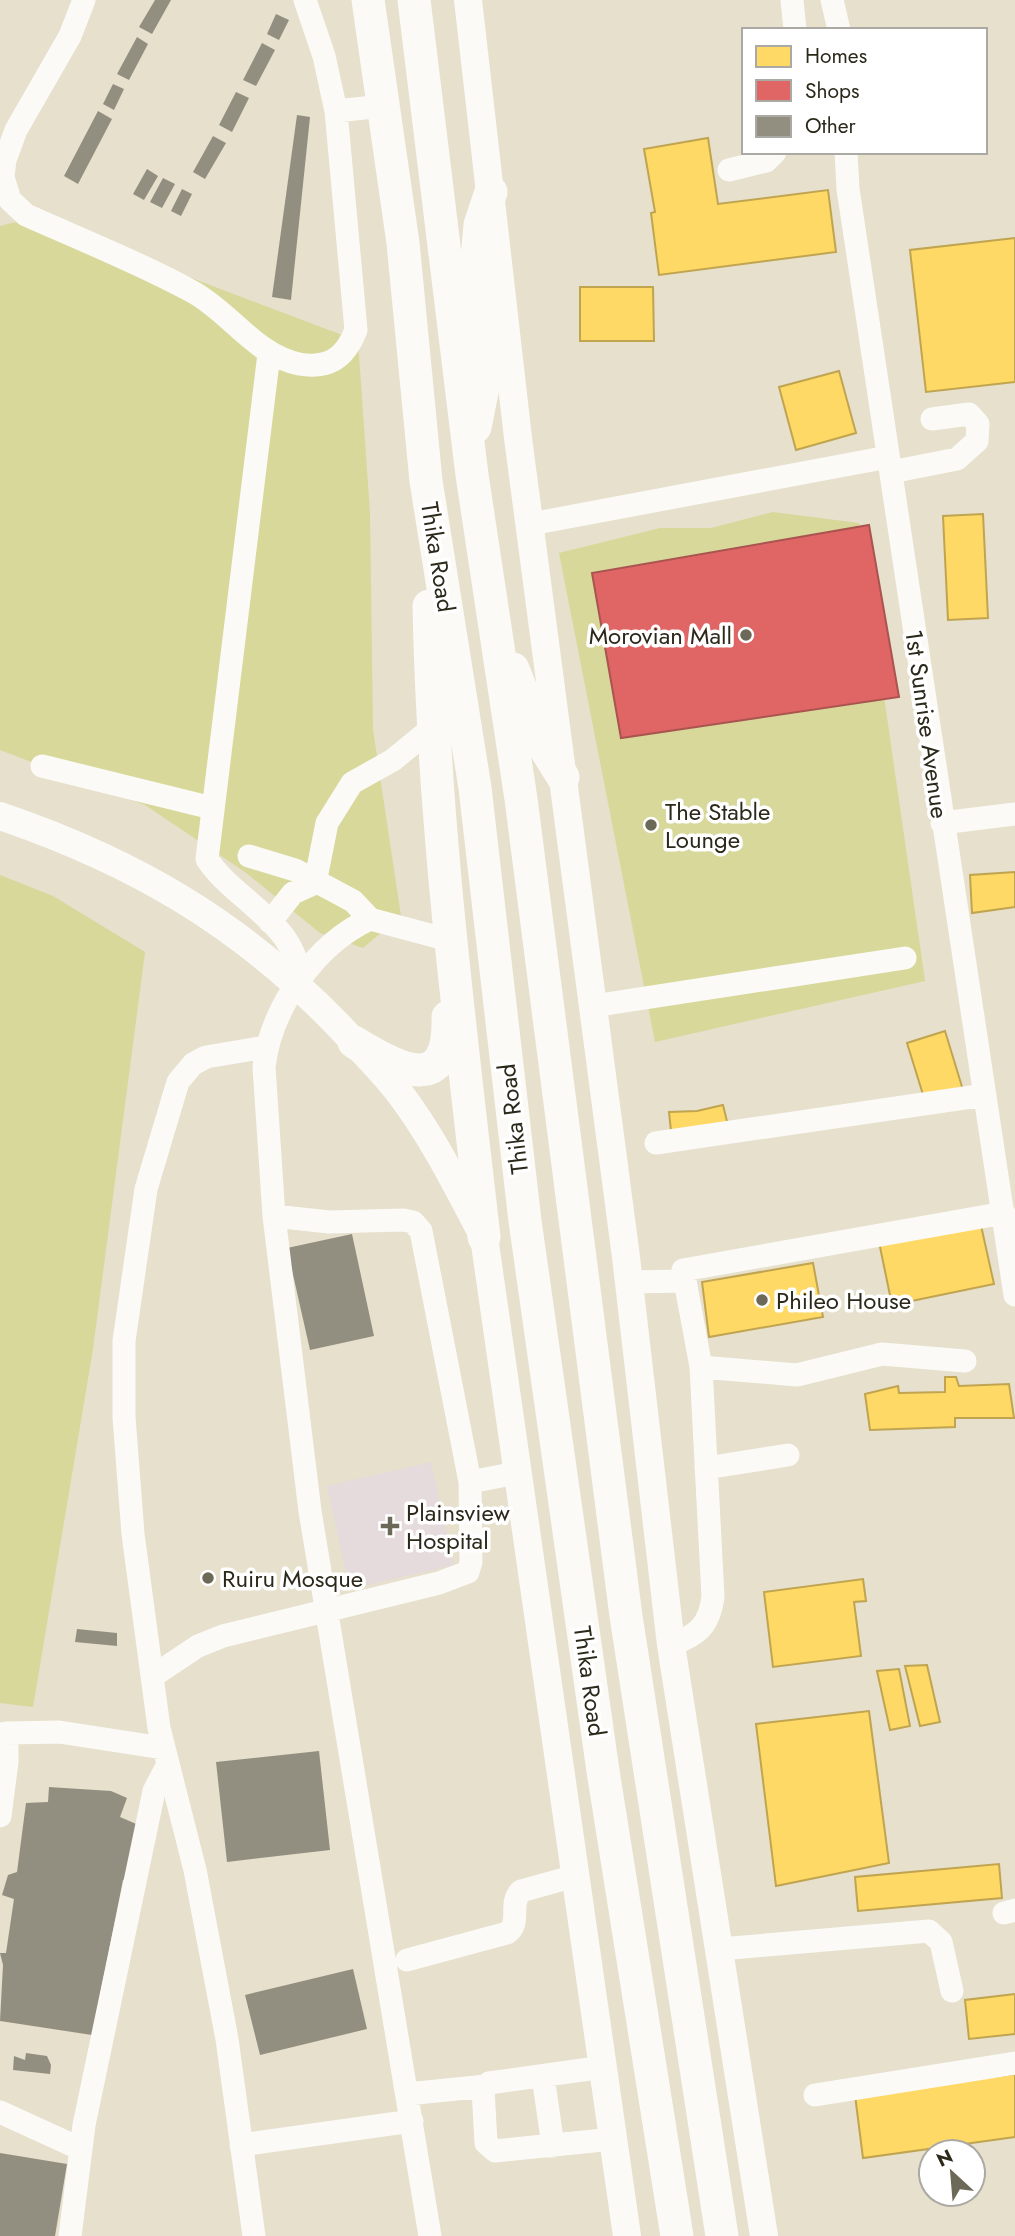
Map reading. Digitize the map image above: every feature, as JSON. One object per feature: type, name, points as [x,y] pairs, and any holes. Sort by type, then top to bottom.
[{"type":"highway","name":"Thika Road","points":[[368,0],[403,243],[426,481],[475,788],[525,1221],[599,1744],[677,2236]]},
{"type":"highway","name":"Thika Road","points":[[414,0],[470,456],[523,813],[626,1616],[722,2236]]},
{"type":"highway","points":[[470,456],[487,367],[477,259],[480,225],[491,192]]},
{"type":"highway","points":[[354,1042],[389,1064],[417,1070],[436,1065],[449,1044],[443,883],[432,728],[426,481]]},
{"type":"highway","points":[[498,643],[522,688],[543,745],[563,777]]},
{"type":"highway","points":[[443,883],[484,1237]]},
{"type":"main road","points":[[474,1],[491,192],[629,1282],[671,1645],[764,2236]]},
{"type":"main road","points":[[0,816],[97,852],[183,898],[298,984],[400,1093],[436,1146],[484,1237]]},
{"type":"main road","name":"Thika Road","points":[[484,1237],[627,2236]]},
{"type":"street","points":[[84,0],[70,36],[16,130],[3,177],[10,200],[26,215],[196,294],[269,354],[299,364],[324,366],[343,356],[356,330],[336,111],[324,56],[305,0]]},
{"type":"street","points":[[792,0],[795,28]]},
{"type":"street","points":[[832,0],[839,28]]},
{"type":"street","points":[[336,111],[383,106]]},
{"type":"street","points":[[729,170],[766,161],[773,154]]},
{"type":"street","name":"1st Sunrise Avenue","points":[[846,154],[848,189],[985,1095],[1006,1165],[1004,1213],[1015,1295]]},
{"type":"street","points":[[269,354],[207,859],[215,873],[270,922],[293,953],[299,970],[298,984]]},
{"type":"street","points":[[531,524],[889,464],[957,459],[976,441],[978,424],[970,414],[932,419]]},
{"type":"street","points":[[315,883],[327,823],[352,783],[393,760],[432,728]]},
{"type":"street","points":[[42,766],[212,808]]},
{"type":"street","points":[[942,823],[1015,814]]},
{"type":"street","points":[[249,856],[295,870],[353,901],[370,919],[445,939]]},
{"type":"street","points":[[270,922],[293,893],[315,883]]},
{"type":"street","points":[[370,919],[350,928],[322,952],[298,984],[266,1047],[264,1067],[274,1216],[326,1613],[430,2236]]},
{"type":"street","points":[[593,1006],[905,958]]},
{"type":"street","points":[[254,2236],[227,2039],[184,1826],[165,1758],[133,1534],[124,1417],[125,1318],[146,1189],[170,1102],[185,1071],[206,1058],[266,1047]]},
{"type":"street","points":[[656,1143],[985,1095]]},
{"type":"street","points":[[671,1645],[696,1636],[711,1613],[713,1597],[702,1367],[683,1270],[1004,1213]]},
{"type":"street","points":[[153,1676],[198,1646],[223,1636],[326,1613],[439,1583],[468,1572],[473,1544],[470,1482],[421,1231],[413,1222],[403,1220],[329,1222],[274,1216]]},
{"type":"street","points":[[629,1282],[685,1281]]},
{"type":"street","points":[[702,1367],[797,1375],[883,1354],[965,1361]]},
{"type":"street","points":[[706,1468],[788,1455]]},
{"type":"street","points":[[470,1482],[516,1474]]},
{"type":"street","points":[[0,1816],[8,1762],[3,1734],[59,1732],[165,1758]]},
{"type":"street","points":[[70,2236],[81,2149],[99,2047],[154,1791],[165,1758]]},
{"type":"street","points":[[145,1836],[184,1826]]},
{"type":"street","points":[[407,1961],[507,1933],[515,1923],[514,1901],[521,1891],[575,1876]]},
{"type":"street","points":[[720,1949],[929,1931],[942,1942],[952,1991]]},
{"type":"street","points":[[815,2095],[1015,2063]]},
{"type":"street","points":[[407,2094],[486,2086],[604,2067]]},
{"type":"street","points":[[543,2076],[553,2146]]},
{"type":"street","points":[[486,2086],[483,2089],[489,2148],[495,2151],[613,2139]]},
{"type":"street","points":[[0,2112],[81,2149]]},
{"type":"street","points":[[241,2144],[412,2121]]},
{"type":"shaded area","name":"Plainsview Hospital","points":[[431,1462],[454,1565],[350,1589],[327,1486]]},
{"type":"green space","points":[[33,218],[358,341],[370,513],[373,730],[401,916],[363,948],[320,933],[245,872],[145,805],[0,750],[0,226]]},
{"type":"green space","points":[[773,512],[859,523],[925,981],[655,1042],[559,553],[660,528],[711,528]]},
{"type":"green space","points":[[0,875],[53,896],[145,952],[93,1349],[33,1707],[0,1703]]},
{"type":"building: Homes","points":[[708,138],[718,204],[828,190],[836,252],[659,275],[651,213],[655,212],[644,149]]},
{"type":"building: Homes","points":[[1015,238],[1015,382],[926,392],[910,250]]},
{"type":"building: Homes","points":[[580,287],[653,287],[654,341],[580,341]]},
{"type":"building: Homes","points":[[839,371],[856,433],[796,450],[779,387]]},
{"type":"building: Homes","points":[[983,514],[988,618],[948,620],[943,516]]},
{"type":"building: Homes","points":[[1015,872],[1015,907],[972,913],[970,875]]},
{"type":"building: Homes","points":[[945,1031],[963,1090],[925,1101],[907,1043]]},
{"type":"building: Homes","points":[[723,1105],[732,1142],[673,1150],[669,1112],[697,1111]]},
{"type":"building: Homes","points":[[980,1221],[994,1284],[892,1305],[879,1242]]},
{"type":"building: Homes","name":"Phileo House","points":[[813,1263],[823,1317],[709,1337],[702,1282]]},
{"type":"building: Homes","points":[[945,1377],[956,1377],[959,1386],[1009,1384],[1014,1418],[955,1418],[955,1427],[870,1430],[865,1394],[898,1386],[899,1393],[945,1392]]},
{"type":"building: Homes","points":[[863,1579],[866,1601],[854,1602],[861,1656],[773,1667],[764,1592]]},
{"type":"building: Homes","points":[[927,1665],[940,1722],[920,1726],[905,1666]]},
{"type":"building: Homes","points":[[899,1669],[910,1726],[890,1730],[877,1671]]},
{"type":"building: Homes","points":[[869,1711],[889,1863],[776,1886],[756,1724]]},
{"type":"building: Homes","points":[[999,1864],[1002,1898],[858,1911],[855,1877]]},
{"type":"building: Homes","points":[[1015,1994],[1015,2034],[969,2039],[965,2000]]},
{"type":"building: Homes","points":[[1015,2074],[1015,2137],[987,2141],[987,2138],[917,2138],[917,2151],[863,2158],[855,2095]]},
{"type":"building: Shops","name":"Morovian Mall","points":[[869,525],[899,697],[621,738],[592,573]]},
{"type":"building: Other","points":[[155,0],[171,0],[152,34],[139,27]]},
{"type":"building: Other","points":[[276,14],[289,20],[279,40],[267,34]]},
{"type":"building: Other","points":[[137,37],[148,44],[129,80],[117,74]]},
{"type":"building: Other","points":[[262,43],[275,50],[256,86],[243,80]]},
{"type":"building: Other","points":[[113,84],[124,89],[114,110],[103,104]]},
{"type":"building: Other","points":[[236,92],[249,98],[232,132],[219,125]]},
{"type":"building: Other","points":[[98,111],[112,119],[78,184],[64,176]]},
{"type":"building: Other","points":[[297,115],[310,117],[291,300],[272,297]]},
{"type":"building: Other","points":[[213,136],[226,143],[205,179],[193,172]]},
{"type":"building: Other","points":[[147,169],[158,176],[144,200],[133,194]]},
{"type":"building: Other","points":[[163,178],[175,184],[162,208],[150,202]]},
{"type":"building: Other","points":[[182,189],[192,194],[181,216],[171,211]]},
{"type":"building: Other","points":[[352,1234],[374,1336],[310,1350],[287,1248]]},
{"type":"building: Other","points":[[77,1629],[117,1633],[117,1646],[75,1642]]},
{"type":"building: Other","points":[[319,1751],[330,1850],[227,1862],[216,1762]]},
{"type":"building: Other","points":[[49,1787],[111,1791],[127,1798],[120,1817],[141,1826],[131,1878],[123,1880],[92,2035],[0,2021],[3,1965],[0,1953],[6,1953],[14,1899],[2,1895],[8,1875],[17,1872],[26,1803],[48,1802]]},
{"type":"building: Other","points":[[353,1969],[367,2029],[260,2055],[245,1995]]},
{"type":"building: Other","points":[[26,2053],[47,2056],[51,2065],[50,2074],[13,2070],[14,2056],[25,2060]]},
{"type":"building: Other","points":[[0,2153],[67,2164],[55,2236],[0,2236]]},
{"type":"place","name":"Morovian Mall","points":[[746,635]]},
{"type":"place","name":"The Stable Lounge","points":[[651,825]]},
{"type":"place","name":"Phileo House","points":[[762,1300]]},
{"type":"place","name":"Plainsview Hospital","points":[[390,1526]]},
{"type":"place","name":"Ruiru Mosque","points":[[208,1578]]}]
